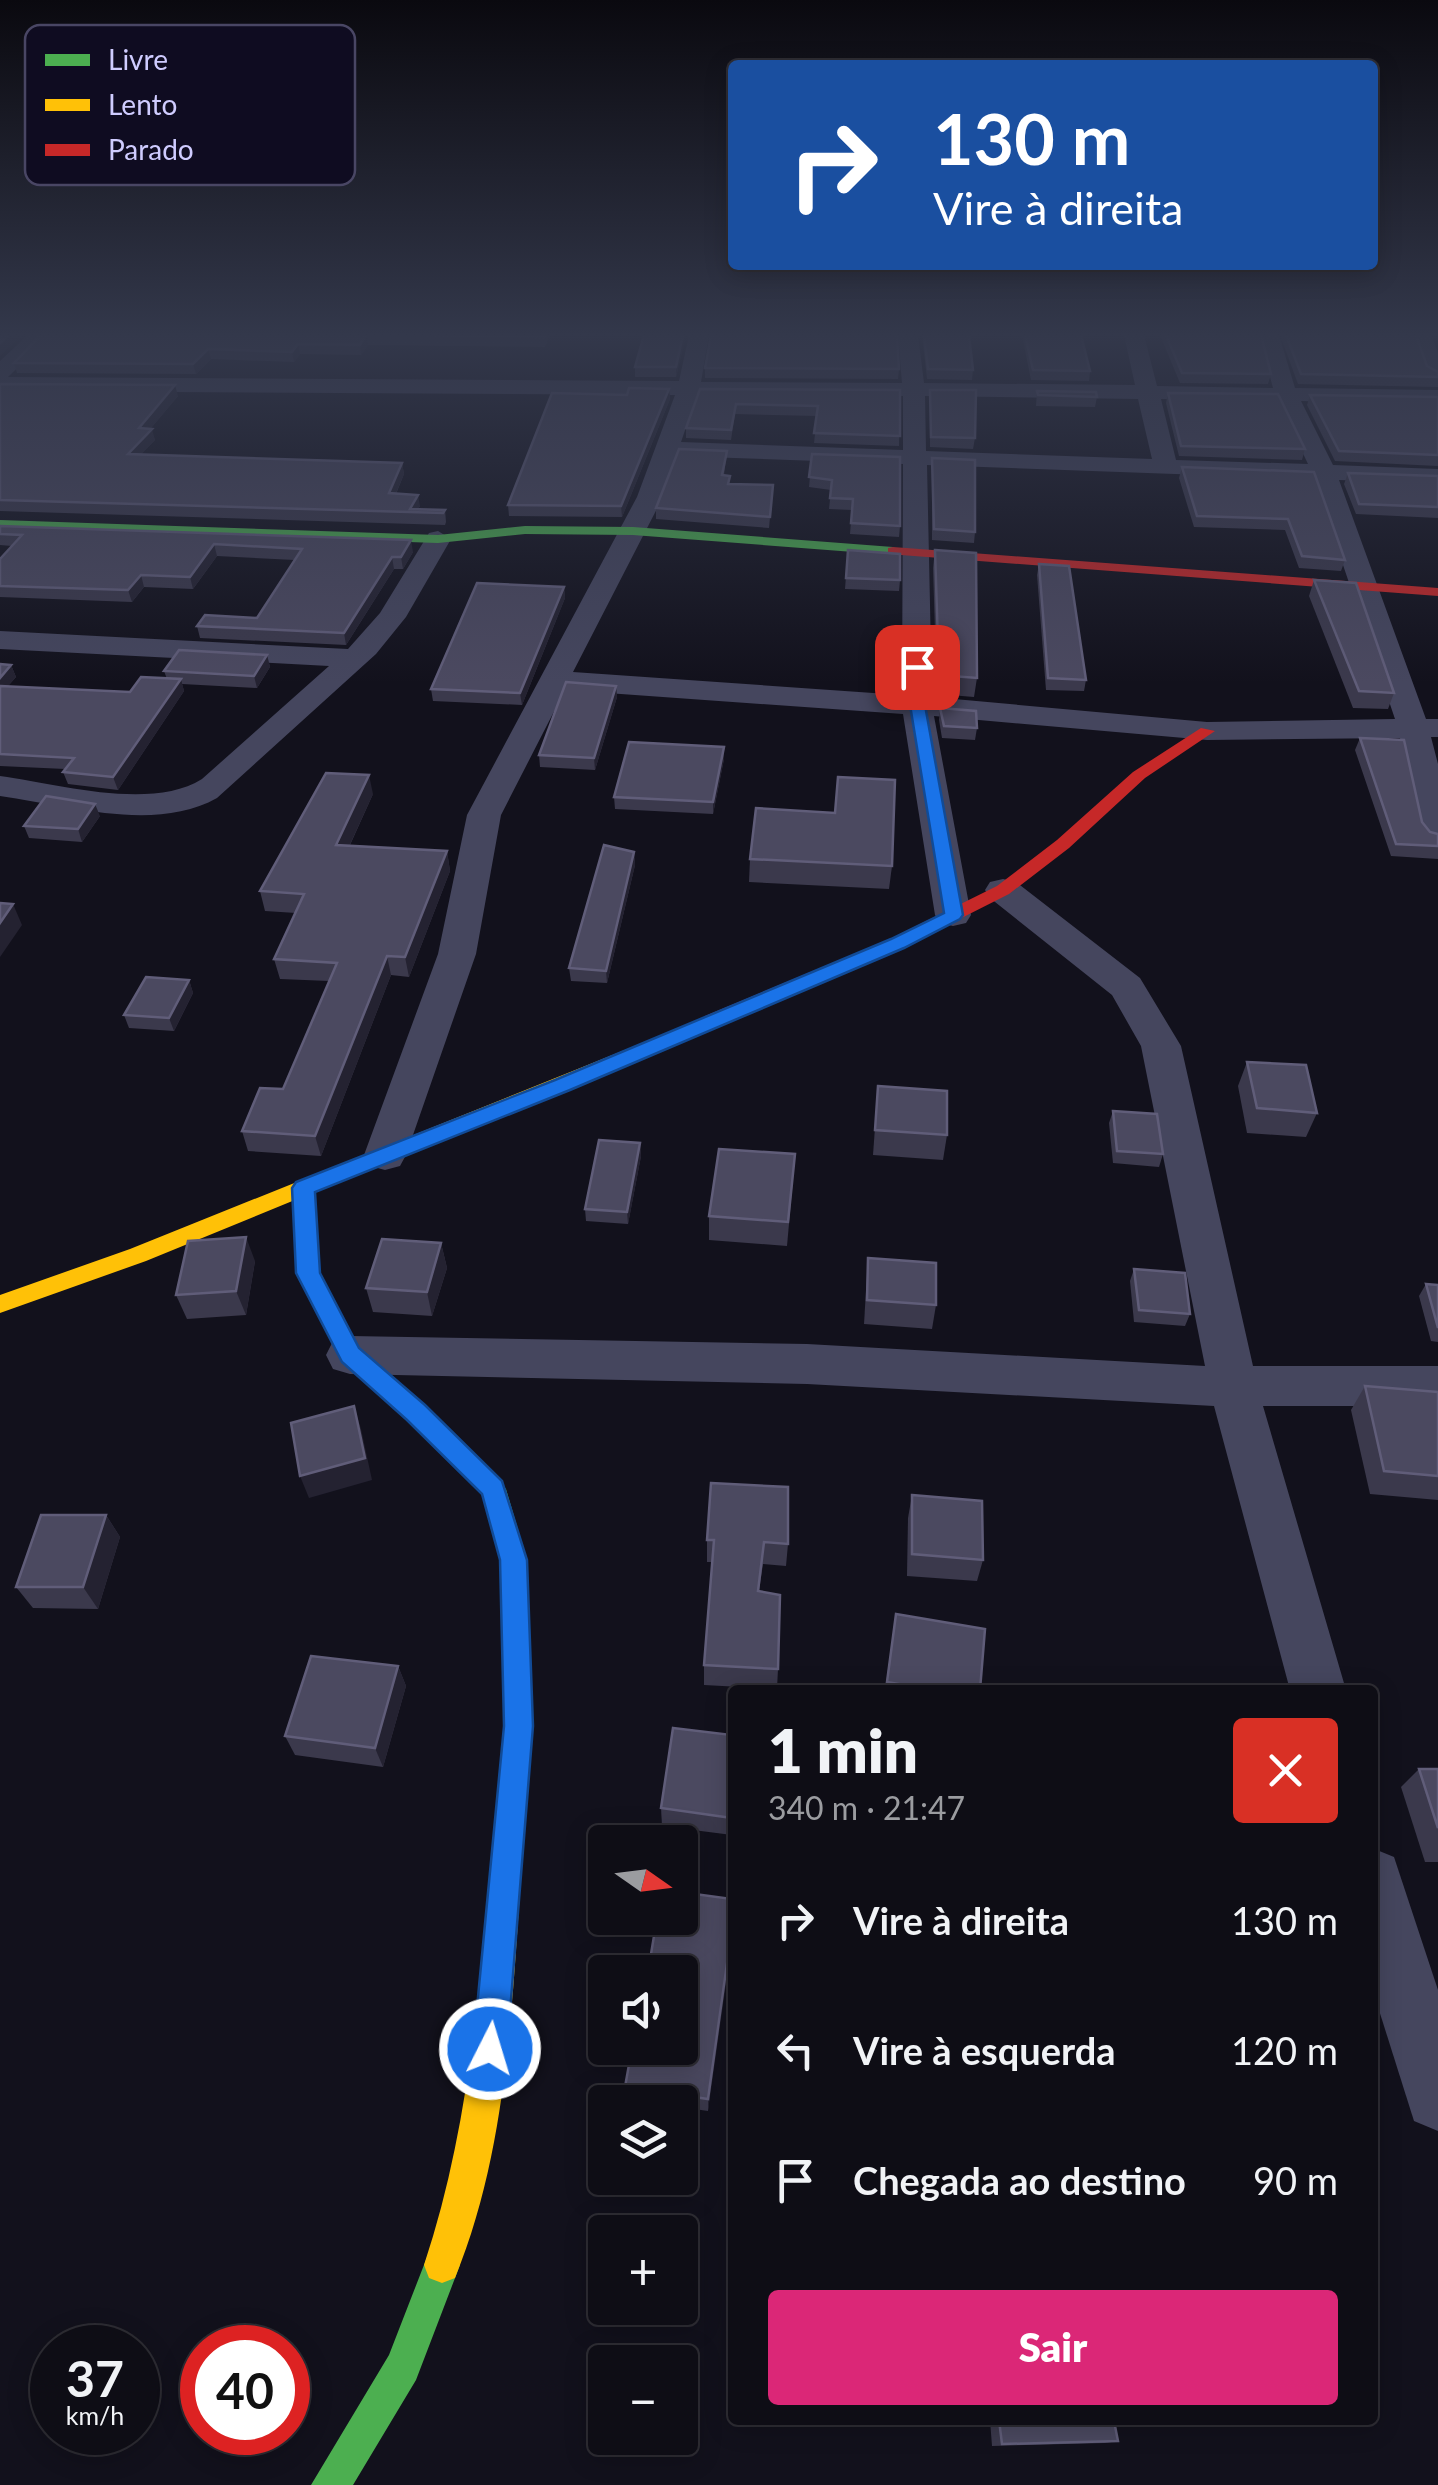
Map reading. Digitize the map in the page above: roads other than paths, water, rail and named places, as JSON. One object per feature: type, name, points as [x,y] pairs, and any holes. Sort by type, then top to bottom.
[{"type":"street","points":[[385,1156],[456,954],[484,814],[650,498],[665,451]]},
{"type":"street","points":[[720,451],[1438,476]]},
{"type":"street","points":[[914,451],[918,705],[954,915]]},
{"type":"street","points":[[1163,451],[1166,467]]},
{"type":"street","points":[[1314,451],[1363,588],[1426,727],[1438,834]]},
{"type":"street","points":[[0,524],[438,539],[525,530],[633,531],[1438,592]]},
{"type":"street","points":[[0,786],[133,801],[178,802],[196,797],[214,786],[354,658],[392,617],[438,539]]},
{"type":"street","points":[[0,640],[354,658]]},
{"type":"street","points":[[556,680],[918,705],[1206,731],[1426,727]]},
{"type":"street","points":[[0,1304],[138,1255],[385,1156],[898,944],[1003,890],[1063,844],[1139,775],[1206,731]]},
{"type":"street","points":[[1003,890],[1127,987],[1160,1046],[1233,1386],[1317,1685]]},
{"type":"street","points":[[304,1188],[308,1273],[350,1355],[416,1412],[493,1489],[514,1560],[518,1726],[490,2049],[462,2212],[403,2367],[332,2485]]},
{"type":"street","points":[[350,1355],[808,1364],[1184,1386],[1438,1386]]},
{"type":"street","points":[[1378,1898],[1438,2097]]}]
